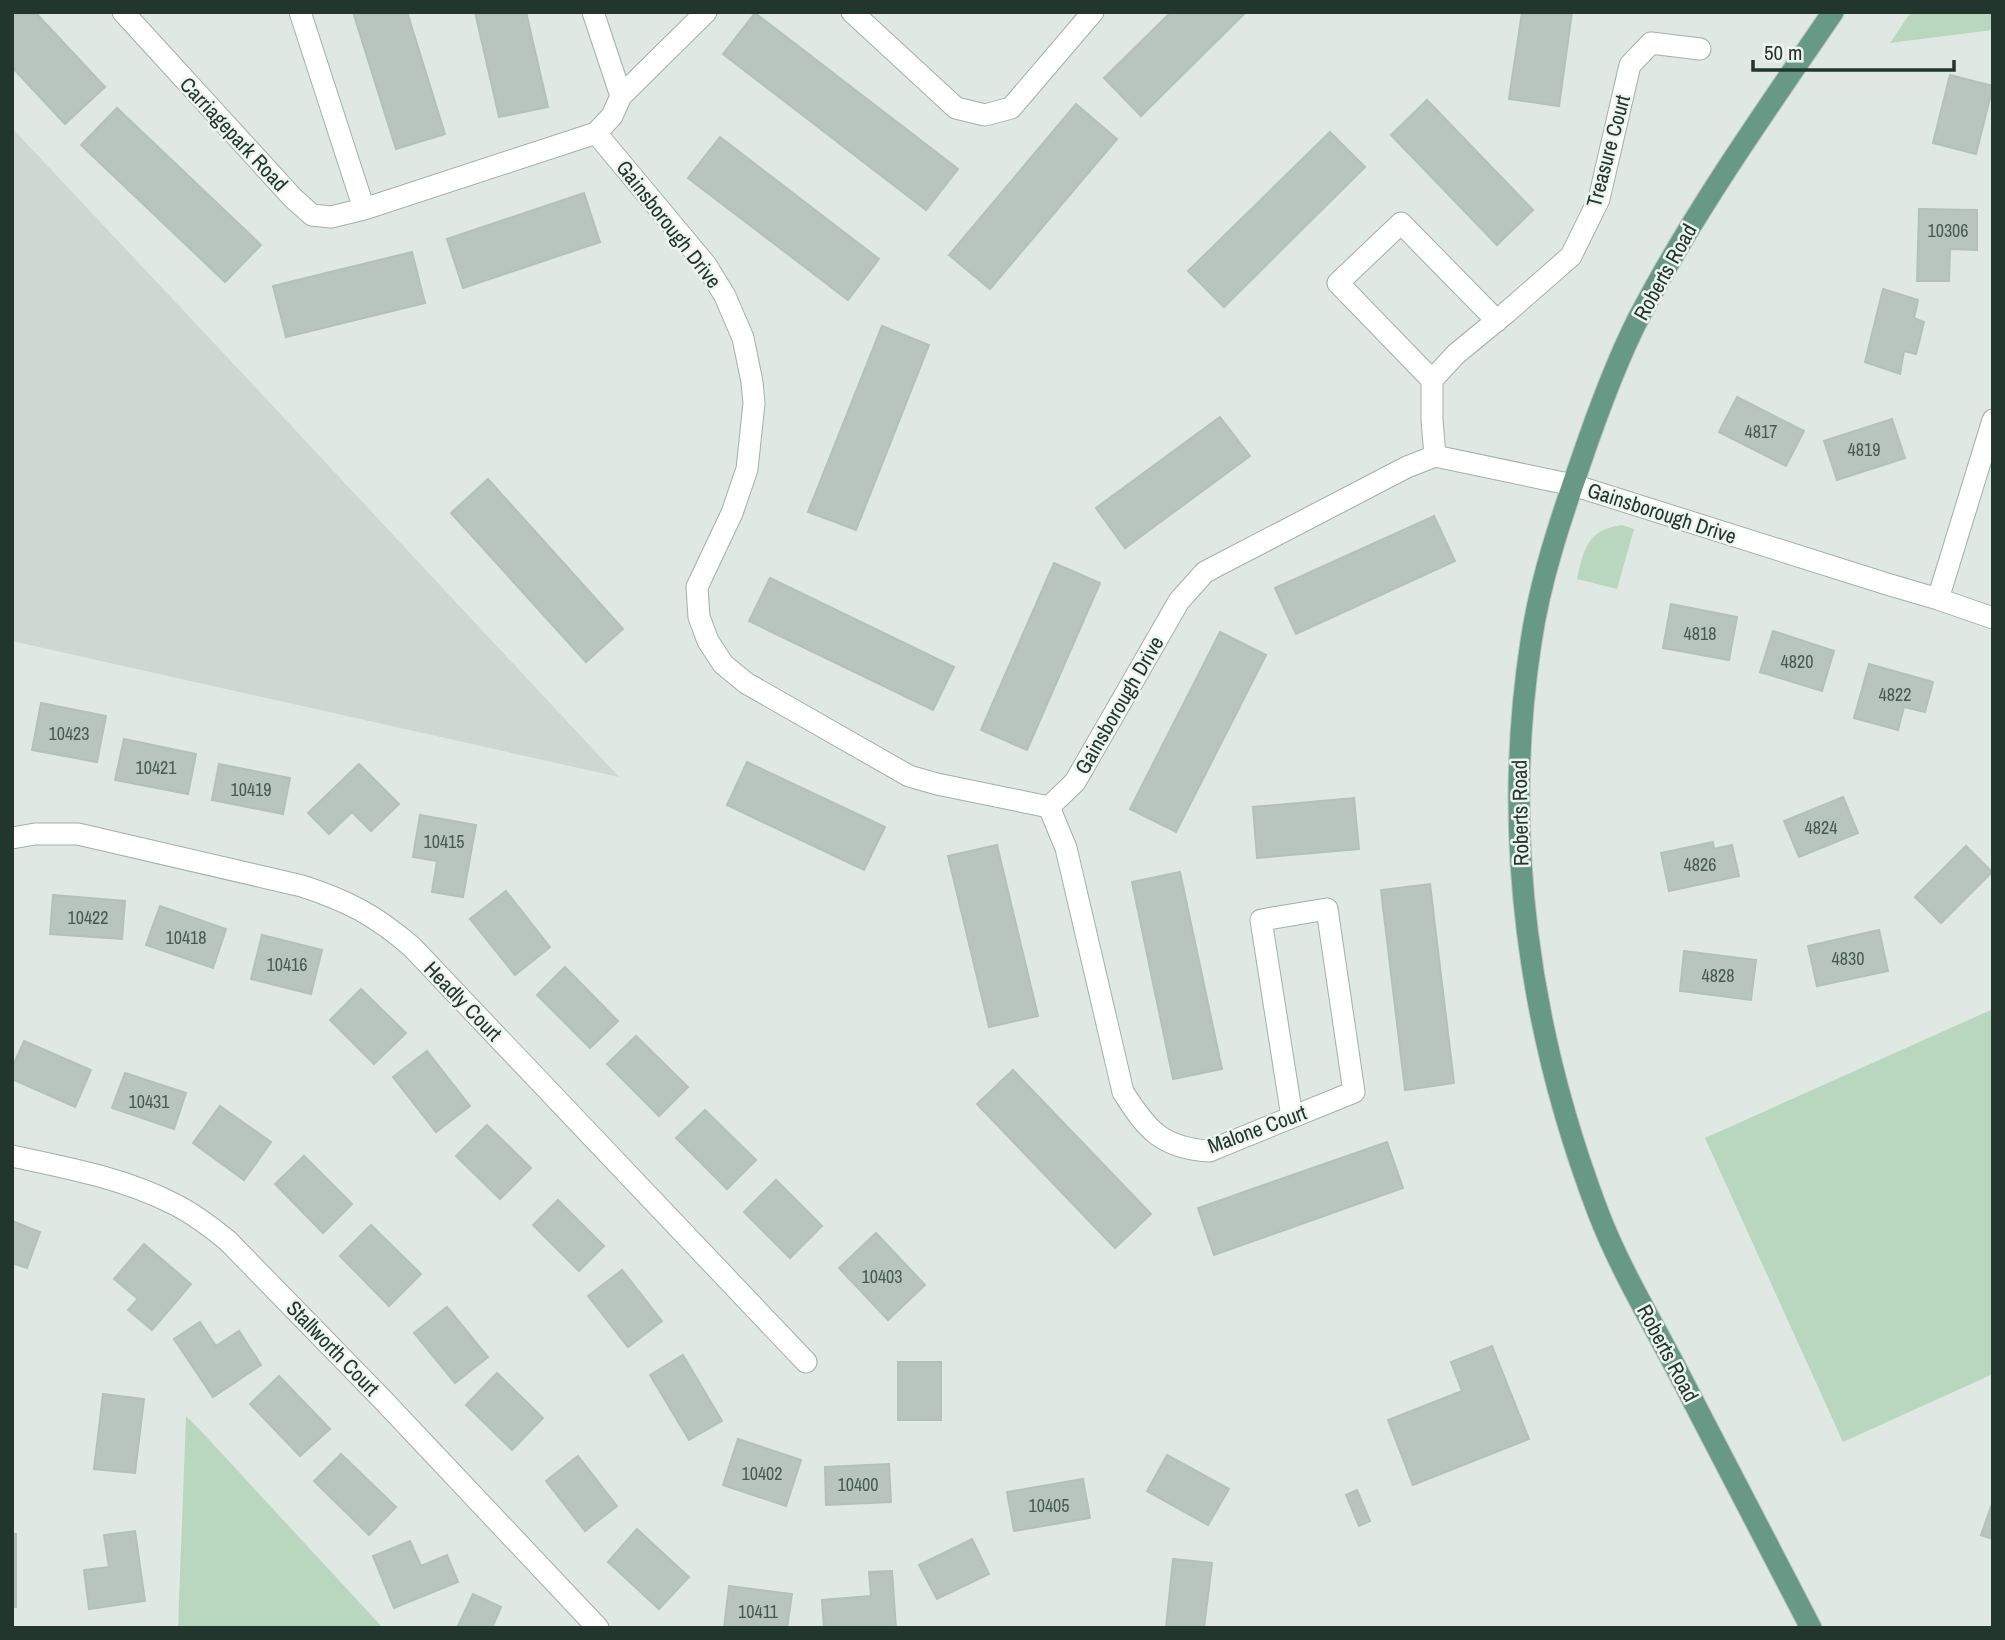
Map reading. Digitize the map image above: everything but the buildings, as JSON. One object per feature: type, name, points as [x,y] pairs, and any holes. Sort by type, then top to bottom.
[{"type":"main road","name":"Roberts Road","points":[[1811,1628],[1628,1278],[1600,1217],[1574,1147],[1548,1053],[1533,977],[1522,891],[1517,799],[1521,718],[1531,637],[1548,562],[1604,395],[1637,321],[1683,236],[1833,12]]},
{"type":"street","name":"Carriagepark Road","points":[[123,12],[293,198],[312,215],[331,216],[364,209],[596,133]]},
{"type":"street","points":[[300,12],[364,209]]},
{"type":"street","points":[[593,12],[621,96]]},
{"type":"street","points":[[596,133],[612,116],[621,96],[706,12]]},
{"type":"street","points":[[852,12],[956,108],[985,115],[1011,108],[1093,12]]},
{"type":"street","name":"Treasure Court","points":[[1432,380],[1457,354],[1571,256],[1598,199],[1630,65],[1651,43],[1700,49]]},
{"type":"street","name":"Gainsborough Drive","points":[[596,133],[706,265],[725,296],[743,338],[754,403],[747,469],[733,513],[697,587],[699,617],[708,641],[723,664],[746,683],[909,776],[1049,807],[1075,782],[1179,601],[1205,572],[1407,467],[1435,456],[1573,485],[1938,598],[1993,618]]},
{"type":"street","points":[[1435,456],[1432,380],[1338,283],[1401,223],[1497,321]]},
{"type":"street","points":[[1938,598],[1993,420]]},
{"type":"street","name":"Malone Court","points":[[1049,807],[1066,848],[1123,1092],[1138,1116],[1161,1138],[1188,1149],[1209,1151],[1354,1092],[1327,909],[1261,920],[1292,1117]]},
{"type":"street","name":"Headly Court","points":[[12,838],[35,834],[78,834],[302,886],[356,907],[392,929],[806,1362]]},
{"type":"street","name":"Stallworth Court","points":[[12,1156],[117,1180],[174,1204],[204,1221],[228,1241],[383,1400],[598,1628]]},
{"type":"shaded area","points":[[12,128],[243,374],[619,777],[12,641]]},
{"type":"green space","points":[[1911,12],[1993,12],[1993,30],[1890,43]]},
{"type":"green space","points":[[1622,525],[1634,529],[1617,589],[1577,579],[1585,550],[1594,536]]},
{"type":"green space","points":[[1993,1009],[1993,1374],[1843,1442],[1705,1138]]},
{"type":"green space","points":[[186,1416],[200,1430],[383,1628],[178,1628]]}]
